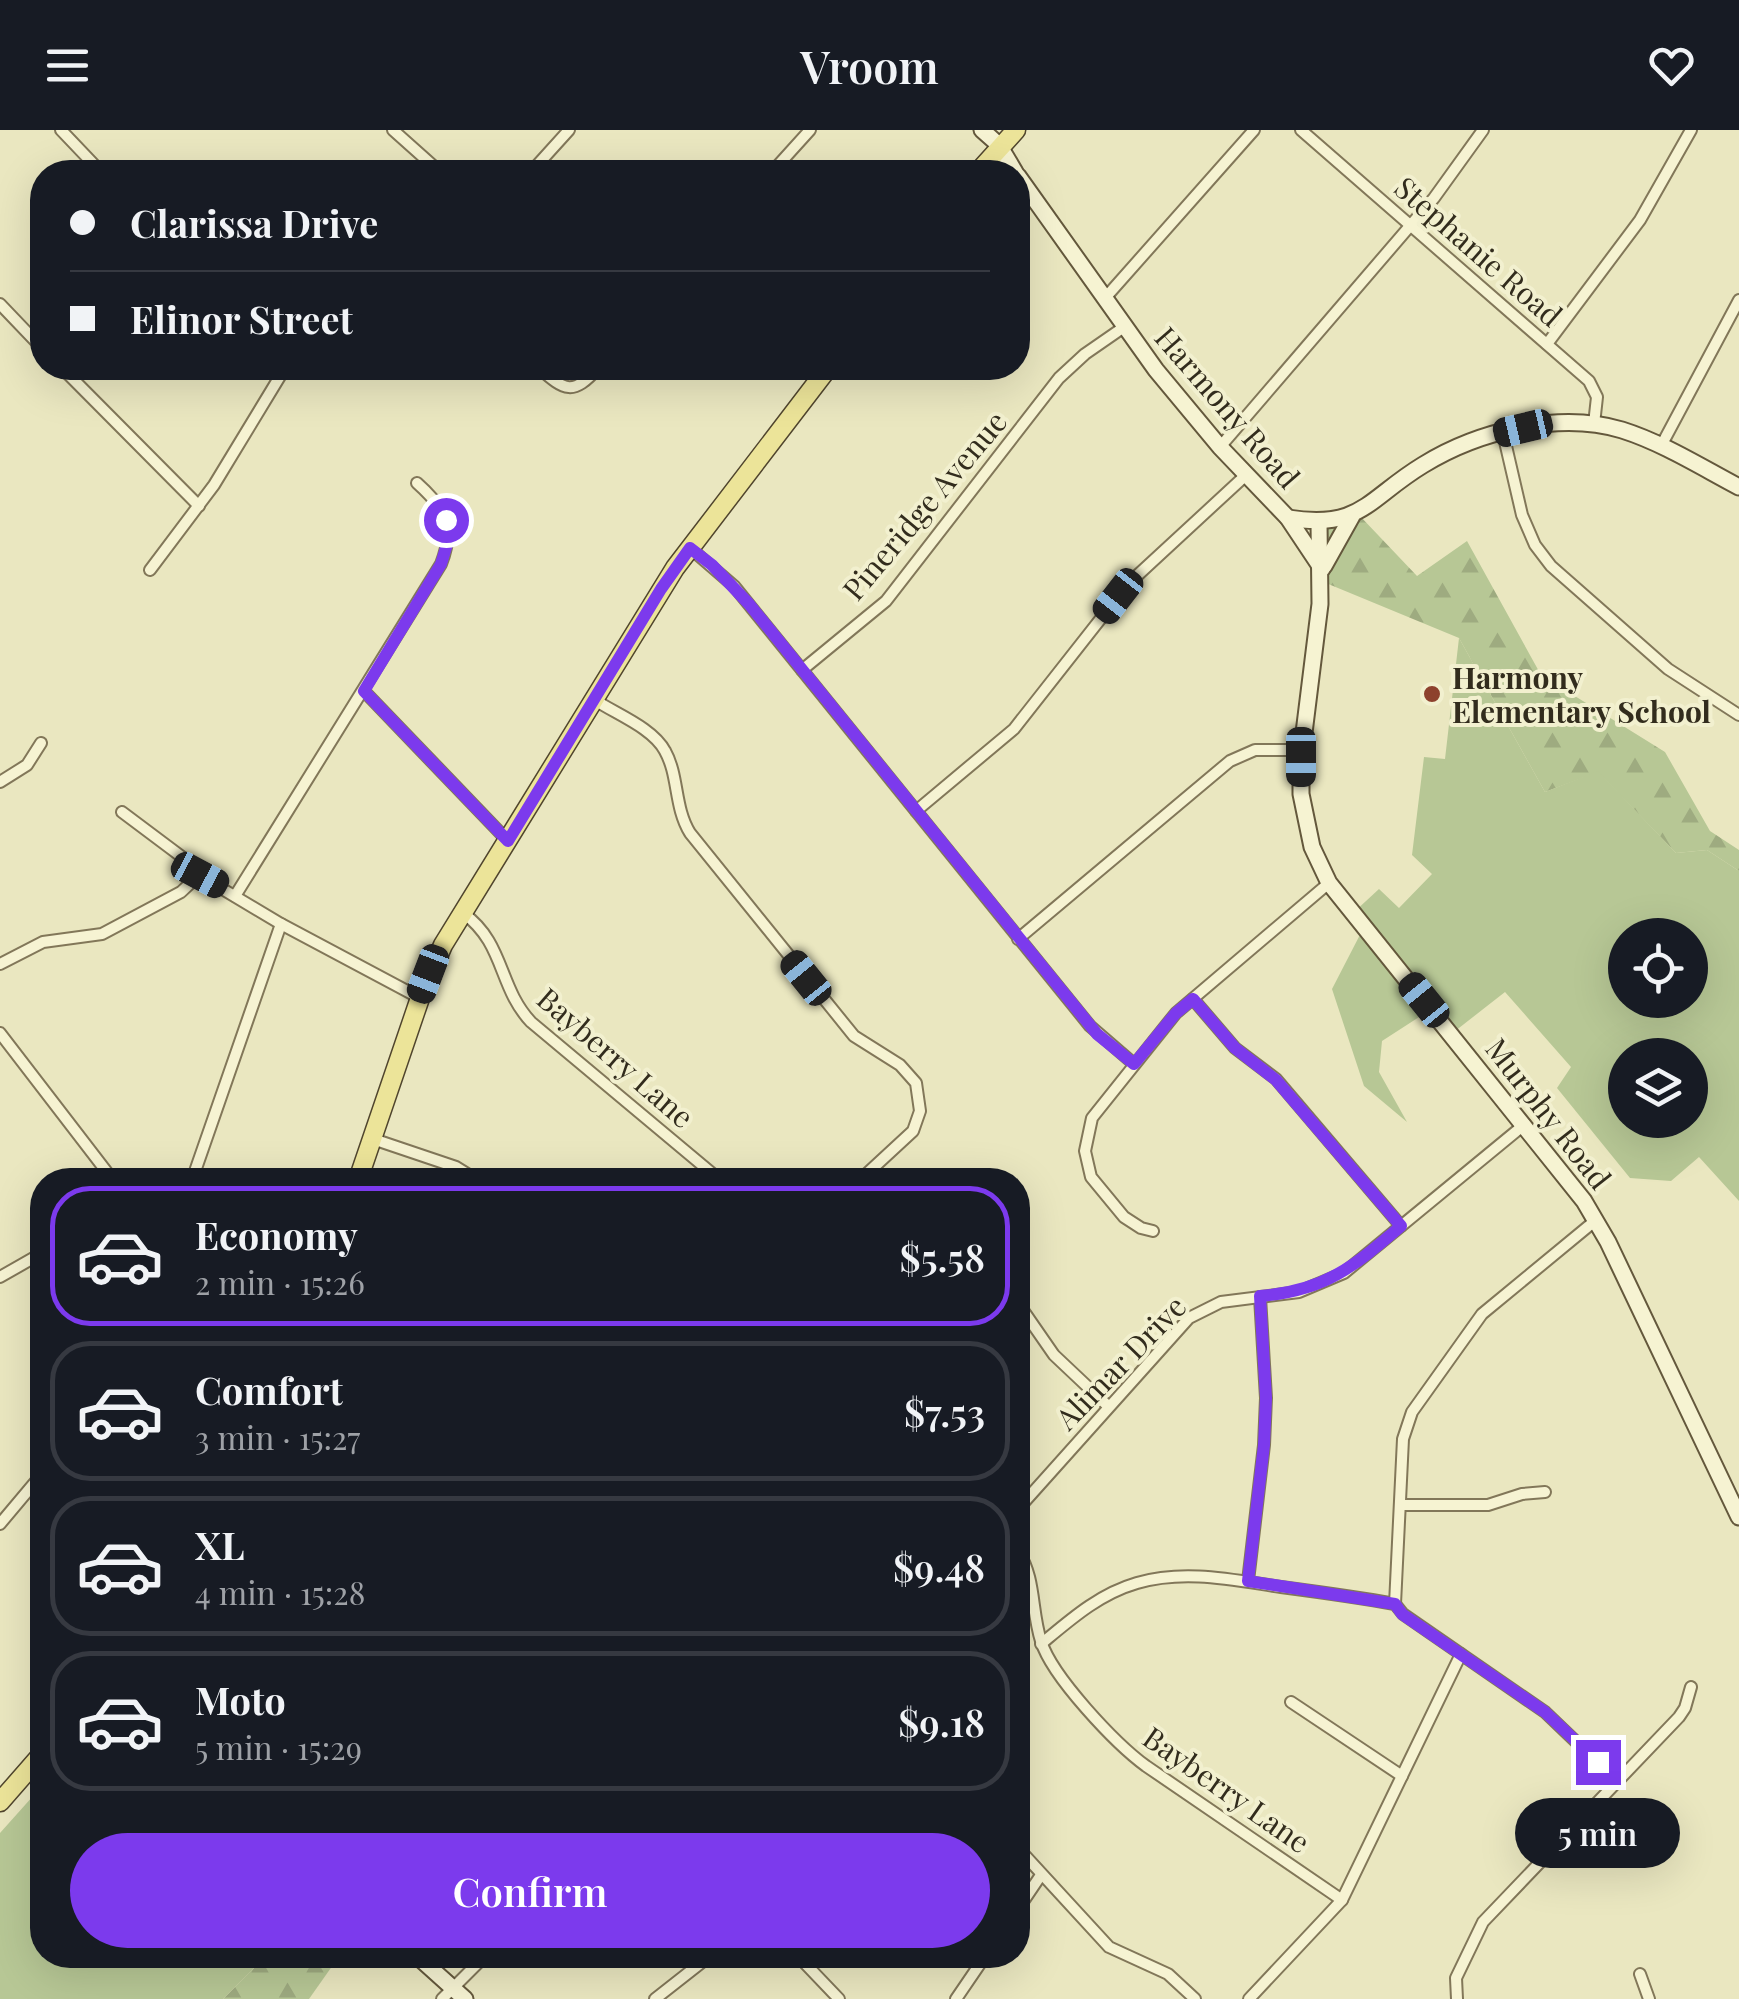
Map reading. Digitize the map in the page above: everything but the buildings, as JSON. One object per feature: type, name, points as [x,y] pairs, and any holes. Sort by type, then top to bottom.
[{"type":"main road","points":[[988,160],[1016,130]]},
{"type":"main road","points":[[362,1168],[420,998],[443,945],[661,589],[819,380]]},
{"type":"main road","points":[[1,1800],[30,1767]]},
{"type":"street","points":[[61,130],[90,160]]},
{"type":"street","points":[[392,130],[426,160]]},
{"type":"street","points":[[542,160],[569,130]]},
{"type":"street","points":[[783,160],[810,130]]},
{"type":"street","name":"Harmony Road","points":[[982,130],[1000,145],[1008,160]]},
{"type":"street","points":[[1106,298],[1254,130]]},
{"type":"street","name":"Stephanie Road","points":[[1301,130],[1595,388],[1594,424]]},
{"type":"street","points":[[1220,447],[1410,225],[1483,130]]},
{"type":"street","points":[[1547,344],[1640,220],[1690,130]]},
{"type":"street","name":"Harmony Road","points":[[1030,194],[1124,327],[1220,447],[1288,518],[1319,523],[1352,516],[1442,454],[1503,433],[1547,425],[1594,424],[1632,434],[1739,487]]},
{"type":"street","points":[[1661,446],[1739,300]]},
{"type":"street","points":[[0,304],[30,335]]},
{"type":"street","points":[[1726,326],[1739,332]]},
{"type":"street","name":"Pineridge Avenue","points":[[802,670],[886,601],[1060,378],[1124,327]]},
{"type":"street","points":[[74,380],[198,506]]},
{"type":"street","points":[[150,570],[214,485],[278,380]]},
{"type":"street","points":[[552,380],[570,388],[588,380]]},
{"type":"street","points":[[1503,433],[1522,515],[1551,566],[1668,669],[1739,715]]},
{"type":"street","points":[[916,811],[1014,729],[1128,584],[1246,475]]},
{"type":"street","points":[[235,896],[364,691],[446,551],[448,531],[443,511],[417,483]]},
{"type":"street","points":[[1288,518],[1322,569],[1352,516]]},
{"type":"street","name":"Murphy Road","points":[[1319,523],[1322,569],[1302,750],[1304,816],[1312,847],[1329,883],[1566,1175],[1596,1220],[1739,1517]]},
{"type":"street","points":[[690,548],[734,586],[1090,1026],[1134,1064]]},
{"type":"street","points":[[364,691],[508,841]]},
{"type":"street","points":[[595,700],[661,744],[670,760],[678,810],[690,834],[854,1036],[904,1068],[916,1083],[920,1111],[914,1131],[873,1168]]},
{"type":"street","points":[[0,782],[27,764],[40,743]]},
{"type":"street","points":[[1018,938],[1230,761],[1270,748],[1302,750]]},
{"type":"street","points":[[122,812],[194,866],[200,875],[280,924],[420,998]]},
{"type":"street","points":[[0,964],[44,942],[102,934],[181,892],[200,875]]},
{"type":"street","points":[[1153,1231],[1135,1225],[1102,1194],[1091,1177],[1085,1151],[1092,1118],[1176,1013],[1329,883]]},
{"type":"street","name":"Bayberry Lane","points":[[463,912],[489,938],[512,996],[531,1022],[706,1168]]},
{"type":"street","points":[[196,1168],[280,924]]},
{"type":"street","points":[[1193,999],[1235,1048],[1276,1080],[1401,1226]]},
{"type":"street","points":[[0,1033],[104,1168]]},
{"type":"street","name":"Alimar Drive","points":[[1030,1495],[1182,1325],[1198,1312],[1220,1302],[1299,1292],[1330,1280],[1356,1264],[1525,1124]]},
{"type":"street","points":[[373,1139],[459,1168]]},
{"type":"street","points":[[1596,1220],[1482,1314],[1412,1412],[1403,1439],[1395,1604],[1402,1614],[1545,1712],[1616,1780]]},
{"type":"street","points":[[0,1277],[30,1260]]},
{"type":"street","points":[[1248,1581],[1266,1413],[1260,1296]]},
{"type":"street","points":[[1030,1320],[1054,1355],[1108,1406]]},
{"type":"street","points":[[0,1524],[30,1488]]},
{"type":"street","points":[[1401,1505],[1488,1506],[1522,1494],[1545,1492]]},
{"type":"street","points":[[1041,1644],[1096,1601],[1137,1582],[1181,1575],[1248,1581],[1395,1604]]},
{"type":"street","name":"Bayberry Lane","points":[[1030,1578],[1034,1616],[1052,1667],[1134,1757],[1342,1900]]},
{"type":"street","points":[[1249,1999],[1342,1900],[1460,1654]]},
{"type":"street","points":[[1458,1999],[1456,1978],[1483,1922],[1678,1717],[1691,1687]]},
{"type":"street","points":[[1290,1702],[1402,1776]]},
{"type":"street","points":[[1030,1862],[1109,1947],[1168,1974],[1194,1999]]},
{"type":"street","points":[[1030,1891],[1041,1874]]},
{"type":"street","points":[[428,1968],[454,1996],[476,1968]]},
{"type":"street","points":[[654,1999],[693,1968]]},
{"type":"street","points":[[809,1968],[839,1999]]},
{"type":"street","points":[[956,1999],[977,1968]]},
{"type":"street","points":[[1640,1974],[1649,1999]]},
{"type":"green space","points":[[1359,515],[1417,576],[1467,541],[1541,675],[1665,752],[1710,831],[1739,850],[1739,871],[1707,850],[1676,853],[1598,772],[1545,792],[1459,638],[1321,581],[1318,526]]},
{"type":"green space","points":[[1459,638],[1545,792],[1598,771],[1676,853],[1707,850],[1739,871],[1739,1201],[1699,1157],[1671,1181],[1630,1178],[1557,1088],[1571,1067],[1505,992],[1450,1035],[1430,1010],[1382,1041],[1379,1072],[1407,1122],[1364,1086],[1332,989],[1364,927],[1353,913],[1379,889],[1399,908],[1432,874],[1412,855],[1424,757],[1445,759]]},
{"type":"green space","points":[[30,1799],[30,1968],[254,1968],[223,1999],[0,1999],[0,1833]]},
{"type":"green space","points":[[254,1968],[331,1968],[309,1999],[223,1999]]},
{"type":"place","name":"Harmony Elementary School","points":[[1432,694]]},
{"type":"route","points":[[446,520],[448,541],[441,564],[364,691],[508,841],[661,589],[690,548],[734,586],[1097,1034],[1134,1064],[1176,1013],[1193,999],[1235,1048],[1267,1070],[1401,1226],[1344,1273],[1314,1288],[1260,1296],[1266,1398],[1248,1581],[1395,1604],[1402,1614],[1545,1712],[1598,1762]]}]
